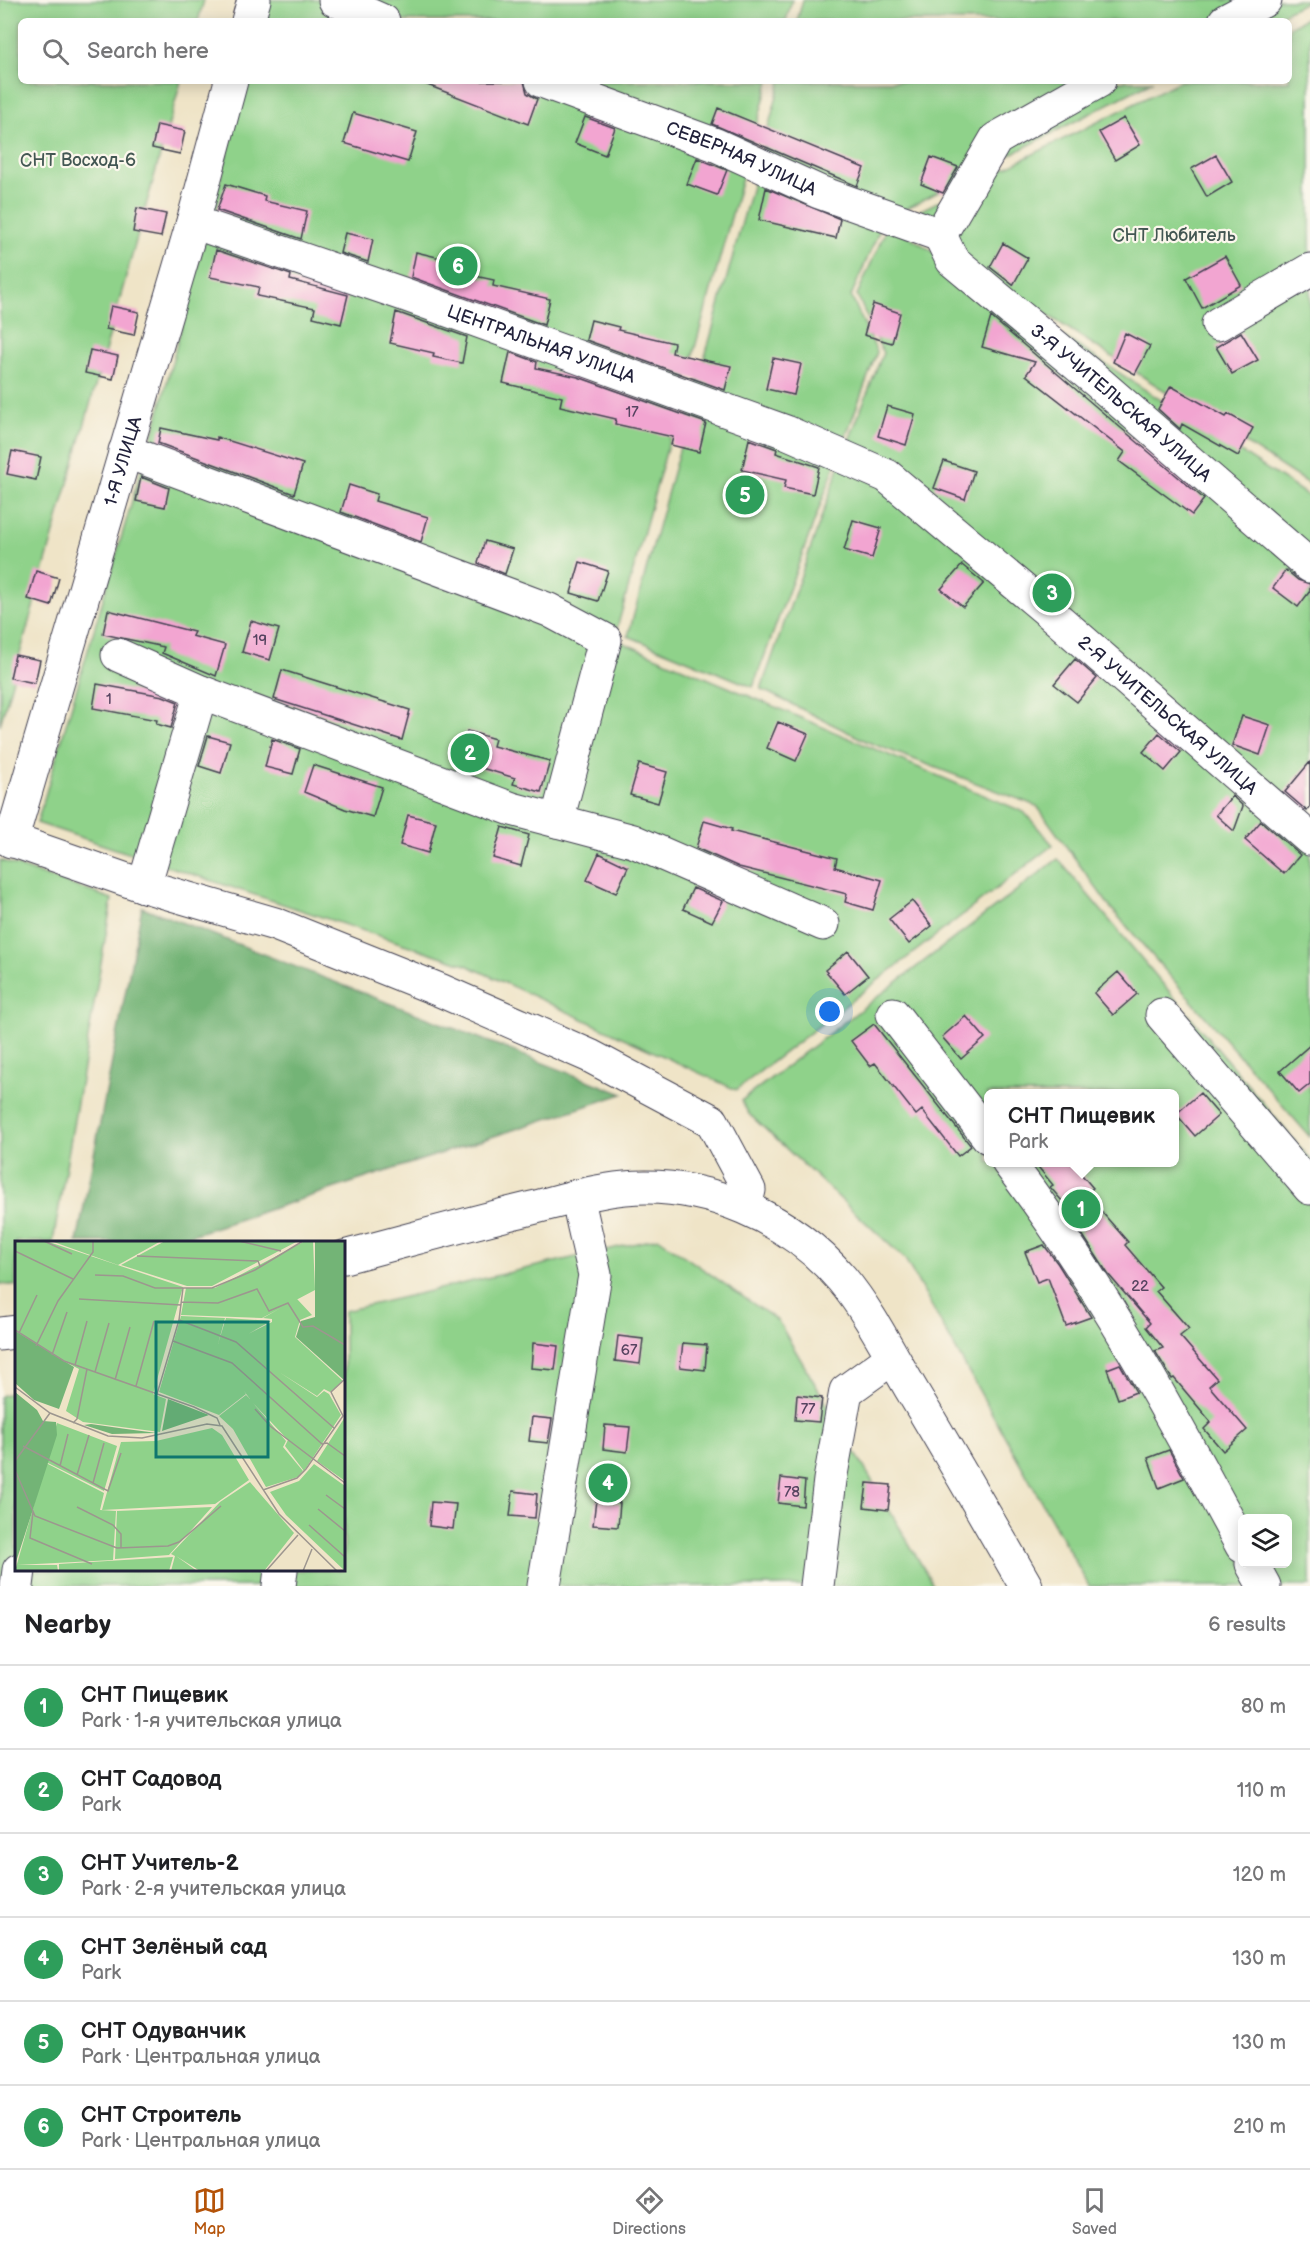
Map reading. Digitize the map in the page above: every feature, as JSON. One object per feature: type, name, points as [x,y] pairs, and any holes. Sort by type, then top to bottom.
[{"type":"street","points":[[249,18],[254,0]]},
{"type":"street","points":[[335,0],[376,18]]},
{"type":"street","points":[[1231,18],[1265,0]]},
{"type":"street","name":"1-Я УЛИЦА","points":[[6,838],[125,451],[193,222],[230,84]]},
{"type":"street","name":"СЕВЕРНАЯ УЛИЦА","points":[[550,84],[716,145],[819,192],[940,235]]},
{"type":"street","points":[[940,235],[996,139],[1094,84]]},
{"type":"street","name":"ЦЕНТРАЛЬНАЯ УЛИЦА","points":[[193,222],[406,295],[786,432],[887,476]]},
{"type":"street","name":"3-Я УЧИТЕЛЬСКАЯ УЛИЦА","points":[[940,235],[952,260],[1099,383],[1310,566]]},
{"type":"street","points":[[1218,324],[1310,270]]},
{"type":"street","points":[[125,451],[549,610],[605,640],[557,821]]},
{"type":"street","name":"2-Я УЧИТЕЛЬСКАЯ УЛИЦА","points":[[887,476],[1047,610],[1310,839]]},
{"type":"street","points":[[118,655],[201,692],[512,809],[633,841],[823,924]]},
{"type":"street","points":[[144,886],[201,692]]},
{"type":"street","points":[[6,838],[144,886],[275,924],[441,991],[600,1062],[712,1121],[749,1190],[745,1207]]},
{"type":"street","points":[[893,1014],[984,1132]]},
{"type":"street","points":[[1162,1015],[1310,1188]]},
{"type":"street","points":[[1012,1167],[1034,1196],[1142,1361],[1238,1539]]},
{"type":"street","points":[[345,1257],[577,1196],[626,1188],[666,1188],[698,1193],[745,1207],[798,1237],[821,1257],[860,1304],[1026,1586]]},
{"type":"street","points":[[544,1586],[595,1275],[577,1196]]},
{"type":"street","points":[[0,1334],[15,1332]]},
{"type":"street","points":[[817,1586],[846,1391],[892,1358]]},
{"type":"street","points":[[1255,1568],[1264,1586]]},
{"type":"street","points":[[16,1586],[19,1571]]},
{"type":"street","points":[[279,1586],[281,1571]]},
{"type":"green space","name":"СНТ Восход-6","points":[[0,0],[204,0],[199,18],[18,18],[18,84],[180,84],[0,725]]},
{"type":"green space","points":[[267,0],[792,0],[787,18],[263,18]]},
{"type":"green space","points":[[803,0],[1309,0],[1275,18],[798,18]]},
{"type":"green space","name":"СНТ Любитель","points":[[1310,16],[1310,485],[901,220],[1174,84],[1292,84],[1292,25]]},
{"type":"green space","points":[[245,84],[768,84],[616,632],[149,450]]},
{"type":"green space","points":[[780,84],[1147,84],[884,220],[851,296],[877,352],[753,687],[628,636]]},
{"type":"green space","points":[[889,223],[1310,497],[1310,1137],[1110,907],[1037,806],[868,742],[761,689],[844,453],[883,353],[857,295]]},
{"type":"green space","points":[[145,457],[446,568],[1024,812],[1053,845],[736,1090],[464,964],[37,823]]},
{"type":"green space","points":[[1058,859],[1310,1159],[1310,1586],[1089,1586],[905,1259],[749,1114],[741,1101]]},
{"type":"green space","points":[[0,860],[112,899],[53,1241],[15,1241],[15,1286],[0,1284]]},
{"type":"green space","points":[[142,907],[623,1094],[173,1241],[77,1241]]},
{"type":"green space","points":[[658,1238],[778,1321],[934,1586],[0,1586],[0,1396],[15,1391],[15,1571],[345,1571],[345,1311]]},
{"type":"building","points":[[425,84],[525,84],[527,93],[537,99],[528,124]]},
{"type":"building","points":[[718,108],[864,168],[857,186],[712,124]]},
{"type":"building","points":[[353,113],[417,132],[408,162],[344,143]]},
{"type":"building","points":[[585,117],[615,128],[605,155],[575,143]]},
{"type":"building","points":[[1124,118],[1140,145],[1115,160],[1099,132]]},
{"type":"building","points":[[157,125],[185,131],[180,154],[152,148]]},
{"type":"building","points":[[1216,155],[1232,182],[1207,197],[1191,169]]},
{"type":"building","points":[[931,157],[958,167],[943,193],[921,184]]},
{"type":"building","points":[[697,158],[727,170],[717,195],[687,184]]},
{"type":"building","points":[[226,184],[265,196],[264,201],[307,211],[301,239],[217,210]]},
{"type":"building","points":[[766,188],[840,219],[836,238],[759,220]]},
{"type":"building","points":[[137,208],[166,214],[161,237],[133,232]]},
{"type":"building","points":[[345,233],[373,239],[368,262],[340,253]]},
{"type":"building","points":[[1003,243],[1028,258],[1013,285],[990,267]]},
{"type":"building","points":[[216,250],[291,275],[290,280],[348,295],[341,324],[313,317],[315,308],[257,296],[259,287],[210,277]]},
{"type":"building","points":[[416,252],[445,259],[442,269],[494,280],[493,286],[550,299],[544,325],[411,277]]},
{"type":"building","points":[[1225,256],[1241,285],[1202,308],[1186,278]]},
{"type":"building","points":[[873,304],[900,313],[892,343],[864,335]]},
{"type":"building","points":[[111,306],[139,312],[134,335],[106,329]]},
{"type":"building","points":[[396,312],[467,337],[462,363],[433,357],[434,353],[390,343]]},
{"type":"building","points":[[991,317],[1204,499],[1192,515],[1119,461],[1125,452],[1026,375],[1035,362],[982,347]]},
{"type":"building","points":[[591,320],[619,327],[618,330],[674,343],[672,353],[731,366],[725,390],[586,340]]},
{"type":"building","points":[[1241,332],[1258,360],[1232,374],[1216,347]]},
{"type":"building","points":[[1125,333],[1150,346],[1135,374],[1113,362]]},
{"type":"building","points":[[90,350],[118,356],[113,379],[85,373]]},
{"type":"building","points":[[510,352],[537,362],[536,368],[578,377],[706,423],[699,452],[671,445],[673,437],[615,424],[616,419],[560,406],[562,397],[503,383]]},
{"type":"building","points":[[773,358],[801,364],[794,395],[766,389]]},
{"type":"building","points":[[1171,386],[1226,417],[1228,414],[1253,428],[1238,456],[1182,424],[1180,429],[1158,409]]},
{"type":"building","points":[[887,406],[915,414],[906,445],[878,436]]},
{"type":"building","points":[[161,428],[217,440],[217,437],[303,464],[294,494],[158,443]]},
{"type":"building","points":[[749,439],[777,449],[776,453],[819,467],[813,494],[784,488],[786,480],[742,470]]},
{"type":"building","points":[[12,451],[41,457],[36,480],[7,474]]},
{"type":"building","points":[[944,461],[974,471],[965,499],[934,488]]},
{"type":"building","points":[[141,477],[169,488],[165,507],[136,501]]},
{"type":"building","points":[[349,485],[377,494],[375,501],[428,517],[421,542],[341,512]]},
{"type":"building","points":[[853,520],[881,528],[872,558],[844,550]]},
{"type":"building","points":[[485,541],[513,549],[505,574],[478,563]]},
{"type":"building","points":[[580,562],[608,571],[598,601],[571,593]]},
{"type":"building","points":[[962,565],[984,583],[963,607],[941,589]]},
{"type":"building","points":[[1286,570],[1298,580],[1310,584],[1310,591],[1298,607],[1273,588]]},
{"type":"building","points":[[36,571],[59,578],[51,606],[28,599]]},
{"type":"building","points":[[108,610],[194,632],[192,636],[225,645],[216,676],[162,653],[164,647],[103,634]]},
{"type":"building","points":[[251,621],[279,629],[270,660],[242,652]]},
{"type":"building","points":[[15,655],[40,660],[35,683],[10,678]]},
{"type":"building","points":[[1075,659],[1097,678],[1077,702],[1054,684]]},
{"type":"building","points":[[282,670],[410,710],[402,740],[274,699]]},
{"type":"building","points":[[97,684],[163,696],[178,702],[171,728],[156,724],[157,720],[93,708]]},
{"type":"building","points":[[1242,716],[1270,725],[1260,755],[1232,745]]},
{"type":"building","points":[[778,722],[808,734],[796,761],[767,748]]},
{"type":"building","points":[[467,731],[495,739],[493,746],[550,761],[541,792],[513,784],[515,778],[458,761]]},
{"type":"building","points":[[1159,733],[1181,752],[1165,771],[1143,752]]},
{"type":"building","points":[[208,736],[230,742],[221,773],[199,766]]},
{"type":"building","points":[[272,739],[300,749],[293,774],[265,767]]},
{"type":"building","points":[[1310,762],[1310,807],[1307,811],[1285,792]]},
{"type":"building","points":[[639,764],[667,772],[658,803],[630,795]]},
{"type":"building","points":[[313,765],[382,787],[373,817],[345,809],[304,792]]},
{"type":"building","points":[[1232,796],[1243,806],[1234,831],[1216,815]]},
{"type":"building","points":[[408,815],[436,822],[428,853],[400,845]]},
{"type":"building","points":[[704,821],[732,829],[731,831],[837,858],[835,867],[882,880],[873,910],[845,902],[847,894],[739,867],[696,848]]},
{"type":"building","points":[[1261,821],[1300,855],[1284,874],[1245,840]]},
{"type":"building","points":[[502,827],[529,835],[521,866],[493,858]]},
{"type":"building","points":[[599,853],[628,867],[616,893],[587,880]]},
{"type":"building","points":[[693,888],[723,901],[712,922],[683,909]]},
{"type":"building","points":[[912,901],[932,926],[909,944],[889,919]]},
{"type":"building","points":[[848,951],[868,976],[845,994],[825,970]]},
{"type":"building","points":[[1118,972],[1137,994],[1113,1015],[1094,993]]},
{"type":"building","points":[[966,1016],[985,1038],[961,1059],[942,1037]]},
{"type":"building","points":[[874,1024],[971,1146],[958,1156],[922,1110],[916,1115],[875,1063],[870,1066],[851,1041]]},
{"type":"building","points":[[1310,1045],[1310,1084],[1299,1093],[1280,1071]]},
{"type":"building","points":[[1200,1093],[1219,1115],[1195,1136],[1179,1117],[1179,1111]]},
{"type":"building","points":[[1038,1167],[1075,1167],[1093,1188],[1086,1194],[1128,1242],[1125,1245],[1161,1287],[1156,1291],[1189,1329],[1180,1336],[1217,1379],[1209,1386],[1247,1430],[1223,1451],[1204,1429],[1211,1422],[1174,1378],[1172,1379],[1155,1351],[1163,1348],[1146,1327],[1150,1323],[1108,1274],[1080,1231],[1086,1229],[1050,1187],[1053,1185]]},
{"type":"building","points":[[1044,1245],[1091,1317],[1066,1326],[1048,1278],[1037,1282],[1025,1252]]},
{"type":"building","points":[[618,1336],[643,1339],[640,1364],[615,1361]]},
{"type":"building","points":[[533,1343],[558,1346],[555,1370],[531,1368]]},
{"type":"building","points":[[683,1343],[707,1345],[705,1370],[680,1367]]},
{"type":"building","points":[[1120,1364],[1136,1392],[1118,1399],[1107,1369]]},
{"type":"building","points":[[797,1395],[822,1398],[819,1422],[795,1420]]},
{"type":"building","points":[[532,1417],[552,1419],[548,1443],[529,1441]]},
{"type":"building","points":[[605,1425],[630,1427],[627,1452],[603,1449]]},
{"type":"building","points":[[1169,1450],[1184,1478],[1159,1488],[1148,1458]]},
{"type":"building","points":[[781,1478],[805,1481],[803,1506],[778,1503]]},
{"type":"building","points":[[867,1483],[891,1485],[888,1510],[864,1507]]},
{"type":"building","points":[[513,1491],[537,1494],[535,1518],[510,1516]]},
{"type":"building","points":[[596,1500],[620,1503],[618,1527],[593,1525]]},
{"type":"building","points":[[431,1502],[456,1504],[453,1529],[429,1526]]},
{"type":"place","name":"СНТ Строитель","points":[[458,266]]},
{"type":"place","name":"СНТ Одуванчик","points":[[745,495]]},
{"type":"place","name":"СНТ Учитель-2","points":[[1052,593]]},
{"type":"place","name":"СНТ Садовод","points":[[470,753]]},
{"type":"place","name":"СНТ Пищевик","points":[[1081,1209]]},
{"type":"place","name":"СНТ Зелёный сад","points":[[608,1483]]}]
